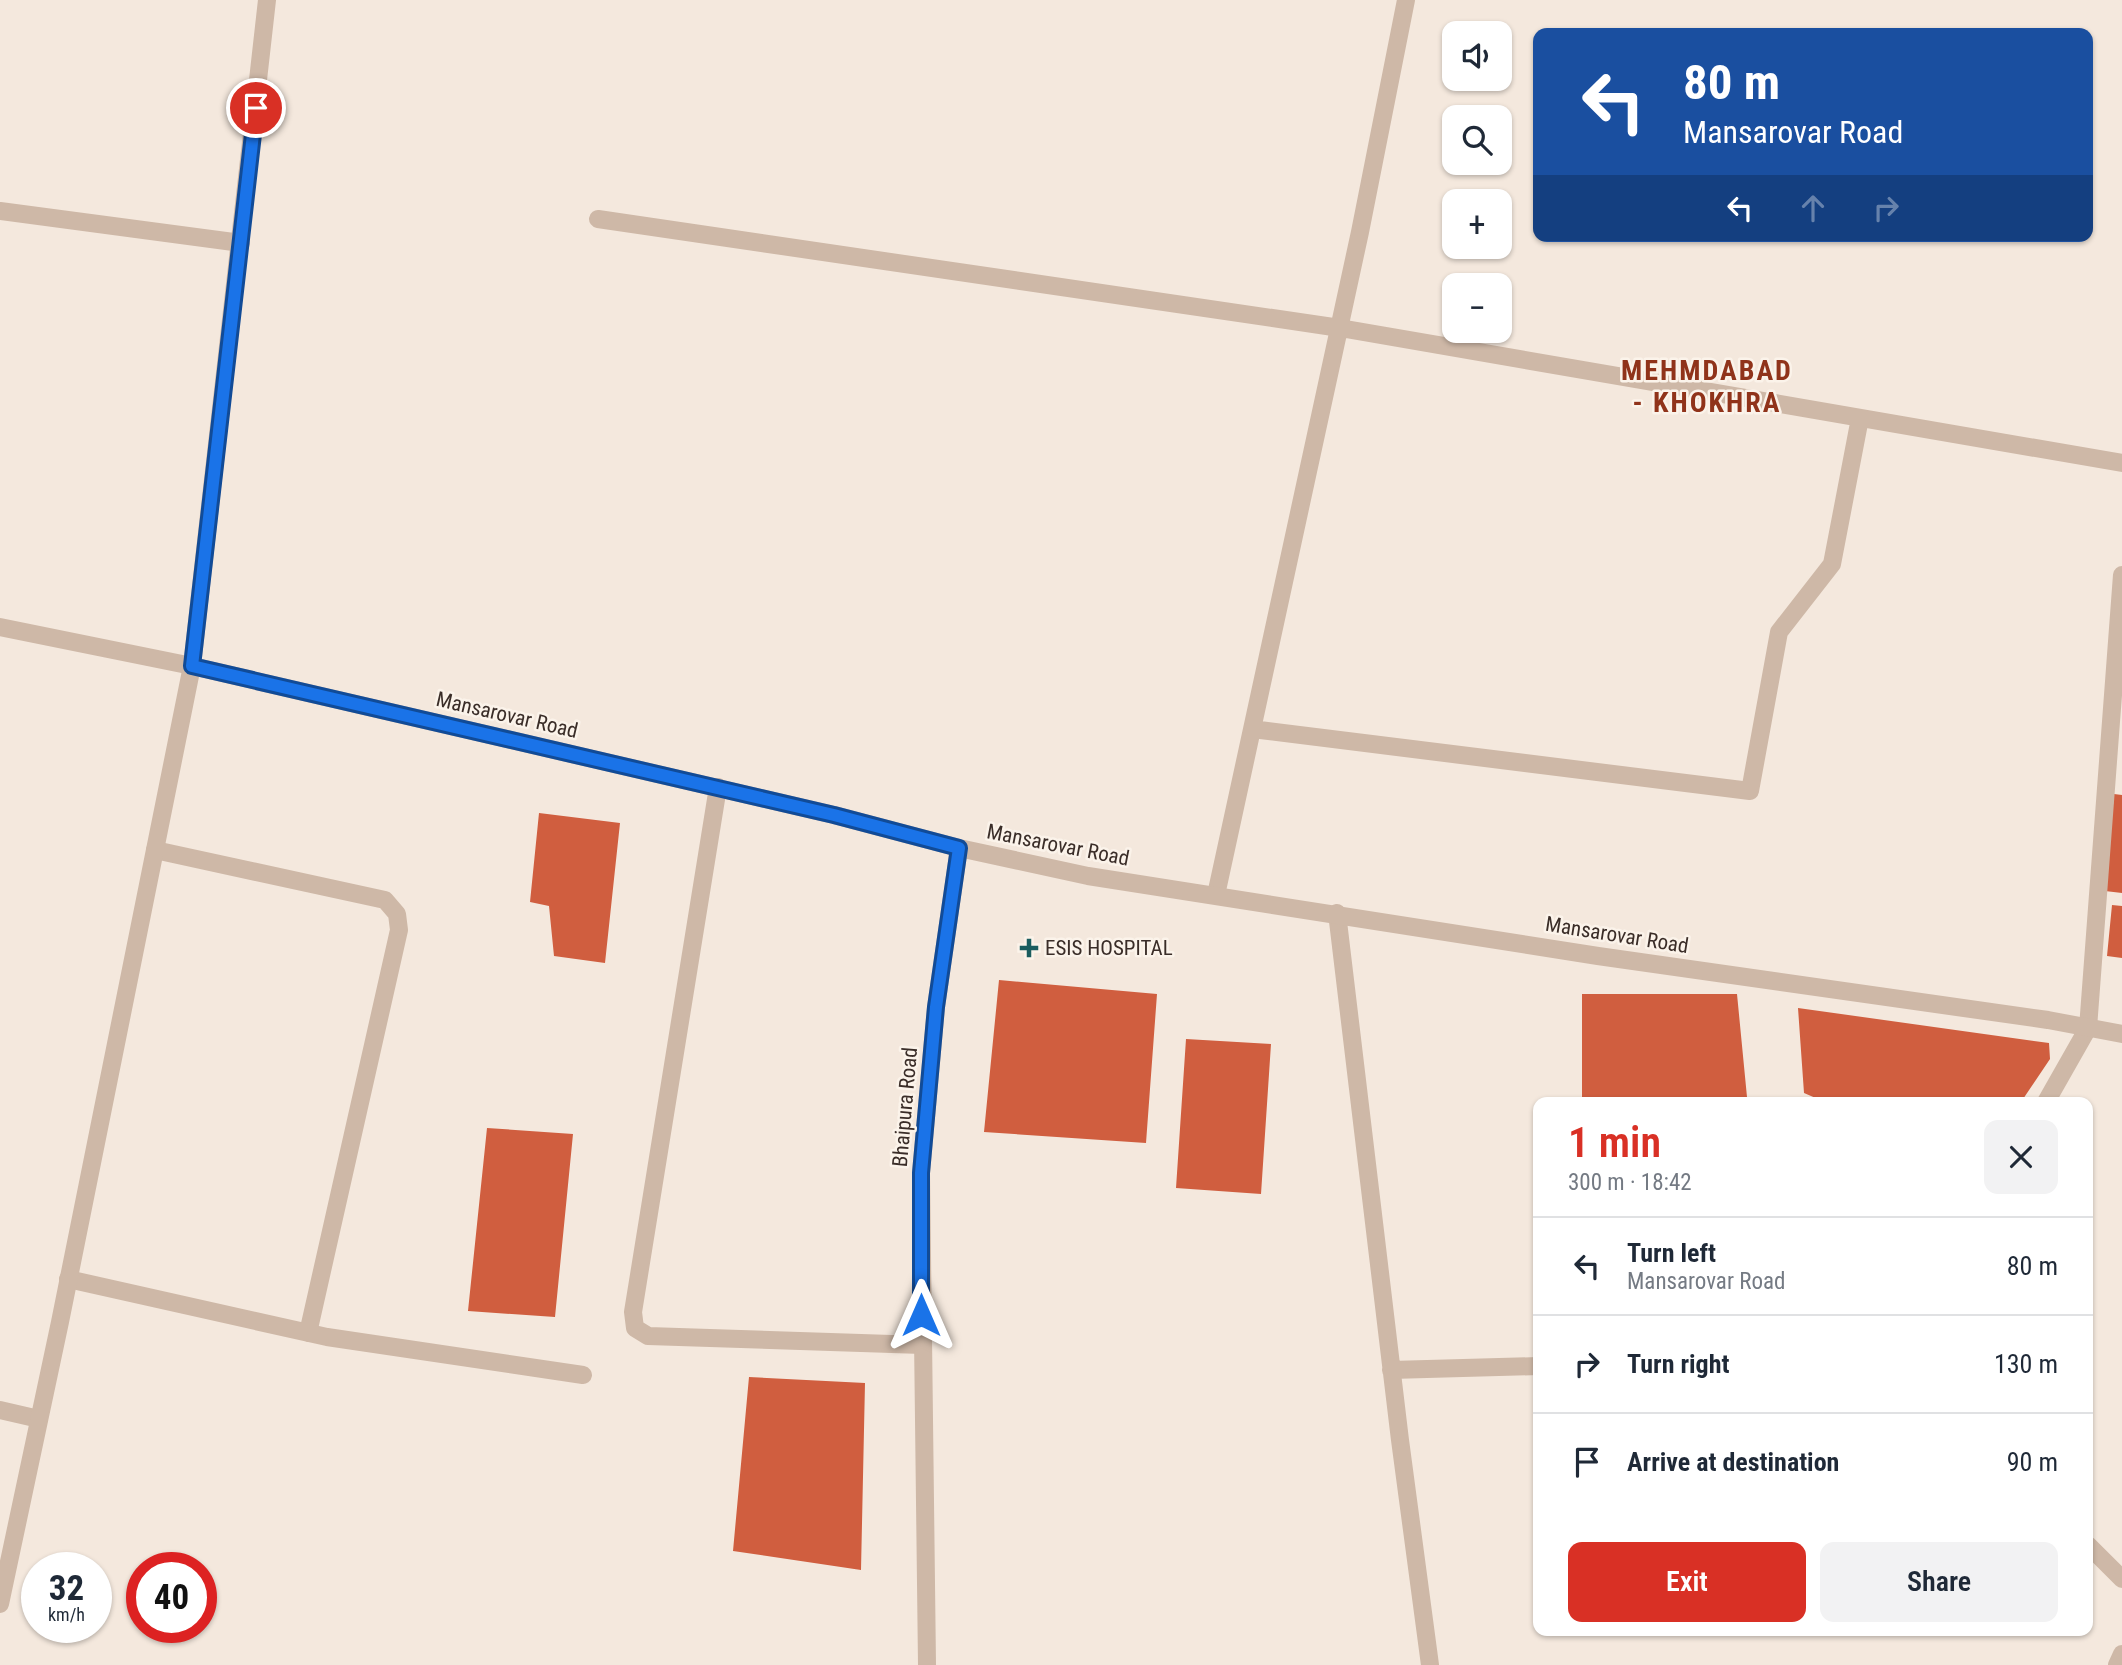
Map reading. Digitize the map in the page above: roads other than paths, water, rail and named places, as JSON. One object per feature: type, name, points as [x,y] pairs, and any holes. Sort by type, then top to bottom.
[{"type":"street","points":[[0,1604],[192,666],[242,243],[267,0]]},
{"type":"street","points":[[1216,895],[1340,328],[1406,0]]},
{"type":"street","points":[[0,211],[242,243]]},
{"type":"street","points":[[598,219],[1340,328],[2122,463]]},
{"type":"street","points":[[1252,729],[1750,791],[1779,632],[1832,564],[1860,418]]},
{"type":"street","points":[[2049,1097],[2088,1028],[2122,575]]},
{"type":"street","name":"Mansarovar Road","points":[[0,627],[192,666],[718,788],[959,848],[1088,876],[2122,1034]]},
{"type":"street","points":[[718,788],[633,1312],[635,1328],[648,1335],[922,1345]]},
{"type":"street","name":"Bhaipura Road","points":[[927,1665],[921,1173],[936,1007],[959,848]]},
{"type":"street","points":[[155,850],[384,900],[397,914],[399,930],[308,1333]]},
{"type":"street","points":[[1337,913],[1391,1370],[1430,1665]]},
{"type":"street","points":[[68,1279],[308,1333],[583,1375]]},
{"type":"street","points":[[1391,1370],[1533,1366]]},
{"type":"street","points":[[0,1410],[39,1419]]},
{"type":"street","points":[[2093,1550],[2122,1579]]},
{"type":"street","points":[[2117,1665],[2122,1654]]},
{"type":"place","name":"ESIS HOSPITAL","points":[[1029,948]]},
{"type":"district","name":"MEHMDABAD - KHOKHRA","points":[[1707,386]]}]
